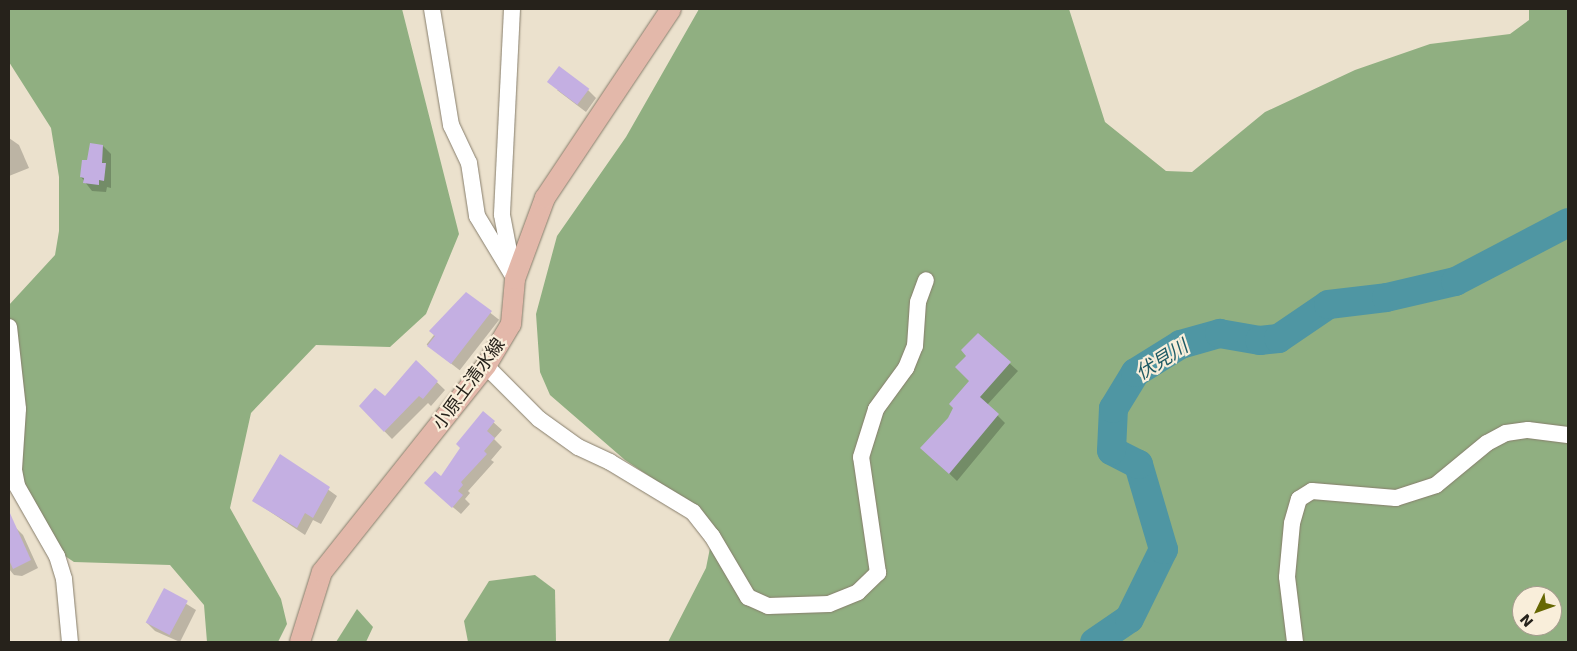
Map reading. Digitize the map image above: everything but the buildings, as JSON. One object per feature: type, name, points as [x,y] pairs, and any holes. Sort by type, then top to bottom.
[{"type":"main road","name":"小原土清水線","points":[[300,642],[322,572],[486,366],[511,324],[514,279],[545,198],[671,9]]},
{"type":"street","points":[[432,9],[450,116],[469,163],[477,216],[514,279]]},
{"type":"street","points":[[512,9],[502,215],[514,279]]},
{"type":"street","points":[[486,366],[539,419],[578,447],[610,462],[693,512],[712,536],[748,597],[768,606],[829,604],[858,592],[878,573],[861,456],[876,409],[906,368],[915,346],[918,302],[926,280]]},
{"type":"street","points":[[9,327],[18,409],[15,478],[57,556],[64,579],[70,642]]},
{"type":"street","points":[[1295,642],[1287,577],[1292,523],[1299,499],[1312,491],[1396,498],[1436,485],[1486,443],[1506,433],[1528,430],[1568,435]]},
{"type":"green space","points":[[9,9],[402,9],[459,234],[426,314],[390,347],[316,345],[251,413],[230,508],[281,599],[287,624],[278,642],[207,642],[204,605],[170,565],[74,562],[53,548],[9,477],[9,305],[55,255],[59,231],[59,177],[51,128],[9,62]]},
{"type":"green space","points":[[699,9],[1069,9],[1105,122],[1166,171],[1192,172],[1265,112],[1355,70],[1430,44],[1510,34],[1529,20],[1529,9],[1568,9],[1568,642],[668,642],[706,568],[711,543],[685,500],[625,460],[550,395],[540,372],[536,314],[557,236],[626,137]]},
{"type":"green space","points":[[535,575],[555,590],[556,642],[468,642],[464,621],[489,581]]},
{"type":"green space","points":[[357,609],[373,627],[366,642],[336,642]]},
{"type":"waterway","name":"伏見川","points":[[1094,642],[1129,618],[1163,549],[1138,464],[1111,450],[1113,408],[1135,372],[1180,344],[1219,333],[1259,340],[1278,338],[1328,304],[1386,297],[1455,281],[1568,222]]}]
